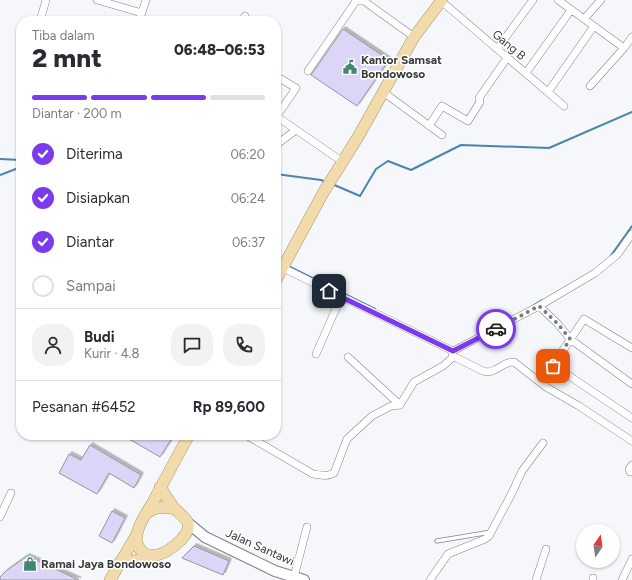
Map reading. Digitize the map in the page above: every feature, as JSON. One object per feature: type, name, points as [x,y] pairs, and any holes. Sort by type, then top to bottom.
[{"type":"main road","points":[[281,271],[323,193],[343,162],[414,37],[441,0]]},
{"type":"main road","points":[[110,580],[137,534],[186,440]]},
{"type":"main road","points":[[120,562],[134,561],[158,555],[168,550],[181,540],[186,532],[188,522],[175,509],[160,488]]},
{"type":"main road","points":[[147,513],[152,509],[158,508],[175,509]]},
{"type":"main road","name":"Jalan Santawi","points":[[188,522],[205,537],[275,571],[299,578]]},
{"type":"main road","points":[[137,534],[136,544],[144,553],[150,556]]},
{"type":"main road","points":[[181,540],[193,537],[205,537]]},
{"type":"street","points":[[41,16],[46,0]]},
{"type":"street","points":[[97,0],[142,13]]},
{"type":"street","points":[[141,16],[146,0]]},
{"type":"street","points":[[308,71],[356,1],[361,0],[414,37]]},
{"type":"street","name":"Gang B","points":[[441,0],[564,106]]},
{"type":"street","points":[[497,49],[533,0]]},
{"type":"street","points":[[558,0],[624,48]]},
{"type":"street","points":[[584,19],[601,0]]},
{"type":"street","points":[[526,74],[571,10]]},
{"type":"street","points":[[548,92],[594,26]]},
{"type":"street","points":[[590,86],[632,38]]},
{"type":"street","points":[[429,126],[442,106],[468,121],[480,102],[479,98],[507,58]]},
{"type":"street","points":[[281,79],[296,88],[281,109]]},
{"type":"street","points":[[383,92],[442,135]]},
{"type":"street","points":[[281,120],[343,162]]},
{"type":"street","points":[[281,141],[296,130]]},
{"type":"street","points":[[255,440],[313,474],[330,476],[334,473],[347,439],[372,416],[380,411],[400,404],[414,382],[443,366],[453,353],[539,306],[595,273],[618,255],[632,234]]},
{"type":"street","points":[[285,264],[341,297],[453,353],[483,371],[488,373],[492,372],[509,362],[514,362],[546,387],[579,406],[632,441]]},
{"type":"street","points":[[316,354],[341,297]]},
{"type":"street","points":[[539,306],[558,324],[570,339],[632,384]]},
{"type":"street","points":[[632,348],[584,319],[553,366],[632,418]]},
{"type":"street","points":[[348,357],[400,404]]},
{"type":"street","points":[[430,580],[448,554],[485,539],[512,493],[522,471],[543,443]]},
{"type":"street","points":[[0,517],[11,493]]},
{"type":"street","points":[[299,578],[308,527]]},
{"type":"street","points":[[536,580],[546,549]]},
{"type":"street","points":[[626,577],[632,559]]},
{"type":"lane","points":[[437,541],[490,532]]},
{"type":"building","name":"Kantor Samsat Bondowoso","points":[[343,29],[389,60],[357,106],[311,75]]},
{"type":"building","points":[[131,440],[171,440],[160,457]]},
{"type":"building","points":[[90,445],[141,475],[134,488],[109,473],[97,494],[59,473],[69,454],[81,460]]},
{"type":"building","points":[[112,511],[125,518],[112,543],[99,536]]},
{"type":"building","points":[[194,546],[229,561],[223,575],[182,558]]},
{"type":"building","name":"Ramai Jaya Bondowoso","points":[[27,556],[79,580],[0,580],[0,577],[6,571]]},
{"type":"waterway","points":[[332,184],[360,196],[376,169],[388,161],[411,170],[461,145],[549,148],[632,112]]},
{"type":"waterway","points":[[0,159],[16,160]]},
{"type":"waterway","points":[[0,175],[16,169]]},
{"type":"waterway","points":[[281,175],[326,182]]},
{"type":"waterway","points":[[610,257],[632,226]]},
{"type":"waterway","points":[[288,266],[375,309]]},
{"type":"waterway","points":[[534,305],[542,300]]},
{"type":"way so far","points":[[496,329],[539,306],[558,324],[570,339],[553,366]]},
{"type":"place","name":"Kantor Samsat Bondowoso","points":[[350,67]]},
{"type":"place","name":"Ramai Jaya Bondowoso","points":[[30,564]]},
{"type":"route","points":[[329,291],[453,351],[496,329]]}]
